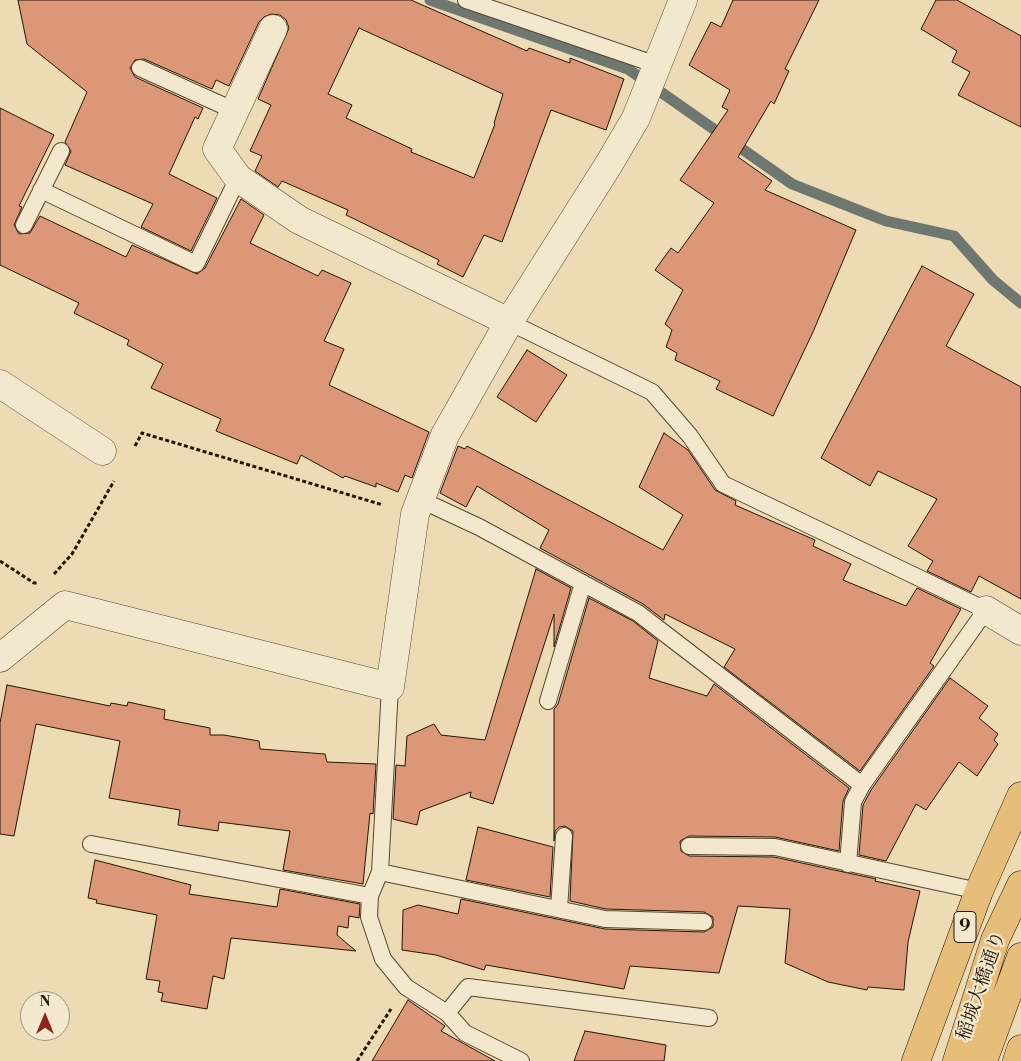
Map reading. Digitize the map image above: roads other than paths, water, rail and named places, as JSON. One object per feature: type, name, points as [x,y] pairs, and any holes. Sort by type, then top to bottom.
[{"type":"main road","name":"9","points":[[916,1061],[979,891],[1021,796]]},
{"type":"main road","name":"稲城大橋通り","points":[[957,1061],[996,940],[1021,885]]},
{"type":"main road","name":"稲城大橋通り","points":[[983,1061],[1021,957]]},
{"type":"main road","points":[[1017,1061],[1021,1049]]},
{"type":"street","points":[[0,658],[65,605],[390,687],[418,507],[445,435],[509,322],[636,118],[683,0]]},
{"type":"street","points":[[273,29],[233,110],[217,149],[238,178],[299,220],[509,322]]},
{"type":"street","points":[[0,384],[102,451]]},
{"type":"street","points":[[986,610],[1021,631]]},
{"type":"lane","points":[[466,0],[657,65]]},
{"type":"lane","points":[[140,68],[233,110]]},
{"type":"lane","points":[[24,225],[61,151]]},
{"type":"lane","points":[[41,190],[196,264],[238,178]]},
{"type":"lane","points":[[509,322],[652,392],[690,436],[723,484],[986,610],[862,785],[853,802],[848,864]]},
{"type":"lane","points":[[418,507],[479,528],[638,613],[862,785]]},
{"type":"lane","points":[[548,701],[583,583]]},
{"type":"lane","points":[[390,687],[380,872],[370,896],[369,917],[383,959],[406,987],[447,1013],[465,1033],[521,1061]]},
{"type":"lane","points":[[559,909],[564,836]]},
{"type":"lane","points":[[91,844],[370,896]]},
{"type":"lane","points":[[689,846],[775,847],[979,891]]},
{"type":"lane","points":[[380,872],[605,919],[704,922]]},
{"type":"lane","points":[[447,1013],[468,987],[709,1018]]},
{"type":"waterway","points":[[430,0],[628,69],[792,184],[886,221],[954,236],[993,280],[1021,303]]}]
